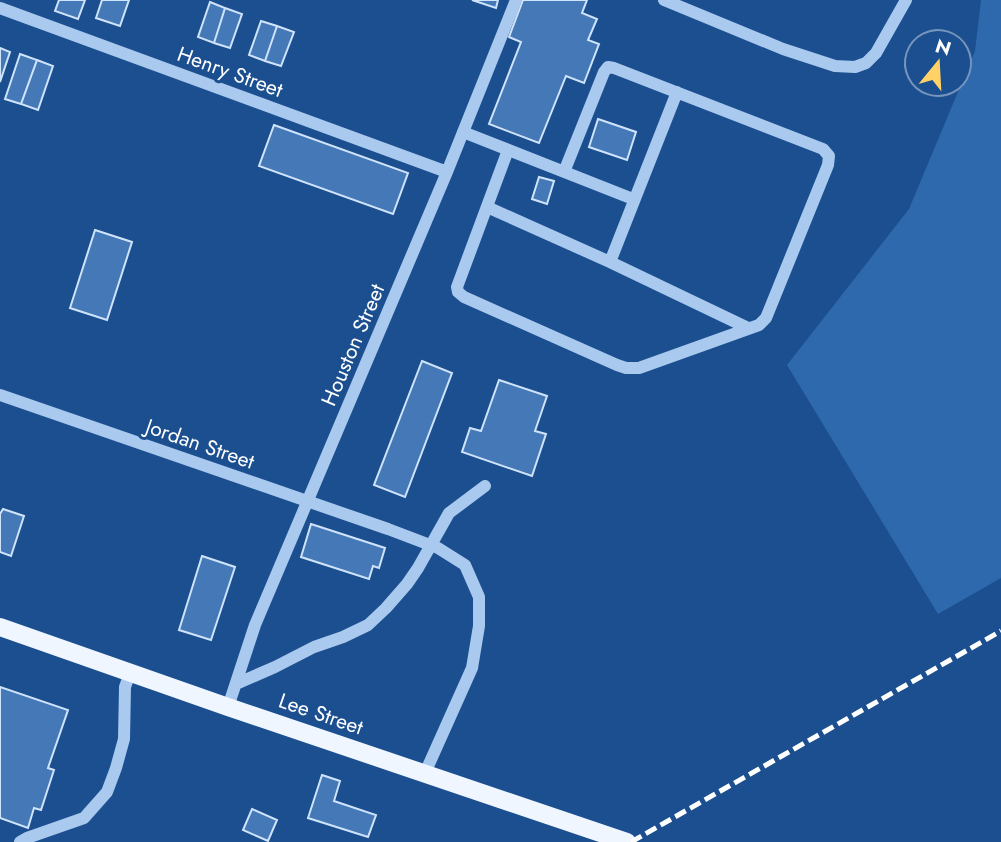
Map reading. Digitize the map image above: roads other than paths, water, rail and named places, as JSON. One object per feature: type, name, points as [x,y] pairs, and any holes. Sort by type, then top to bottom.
[{"type":"main road","name":"Lee Street","points":[[0,627],[627,842]]},
{"type":"street","name":"Houston Street","points":[[228,707],[255,625],[447,172],[516,0]]},
{"type":"street","points":[[664,0],[783,49],[835,66],[855,67],[866,63],[876,54],[906,0]]},
{"type":"street","name":"Henry Street","points":[[0,8],[447,172]]},
{"type":"street","points":[[508,150],[457,286],[458,292],[626,368],[639,368],[759,325],[766,318],[828,165],[829,156],[823,149],[614,68],[608,68],[604,72],[564,172]]},
{"type":"street","points":[[610,262],[677,92]]},
{"type":"street","points":[[463,132],[633,199]]},
{"type":"street","points":[[487,207],[748,328]]},
{"type":"street","name":"Jordan Street","points":[[0,395],[388,529],[438,548],[465,565],[479,597],[479,626],[472,668],[425,774]]},
{"type":"street","points":[[236,684],[368,625],[407,584],[449,513],[485,486]]},
{"type":"street","points":[[20,842],[84,818],[107,792],[124,739],[125,687],[130,673]]},
{"type":"railway","points":[[631,842],[1001,631]]}]
